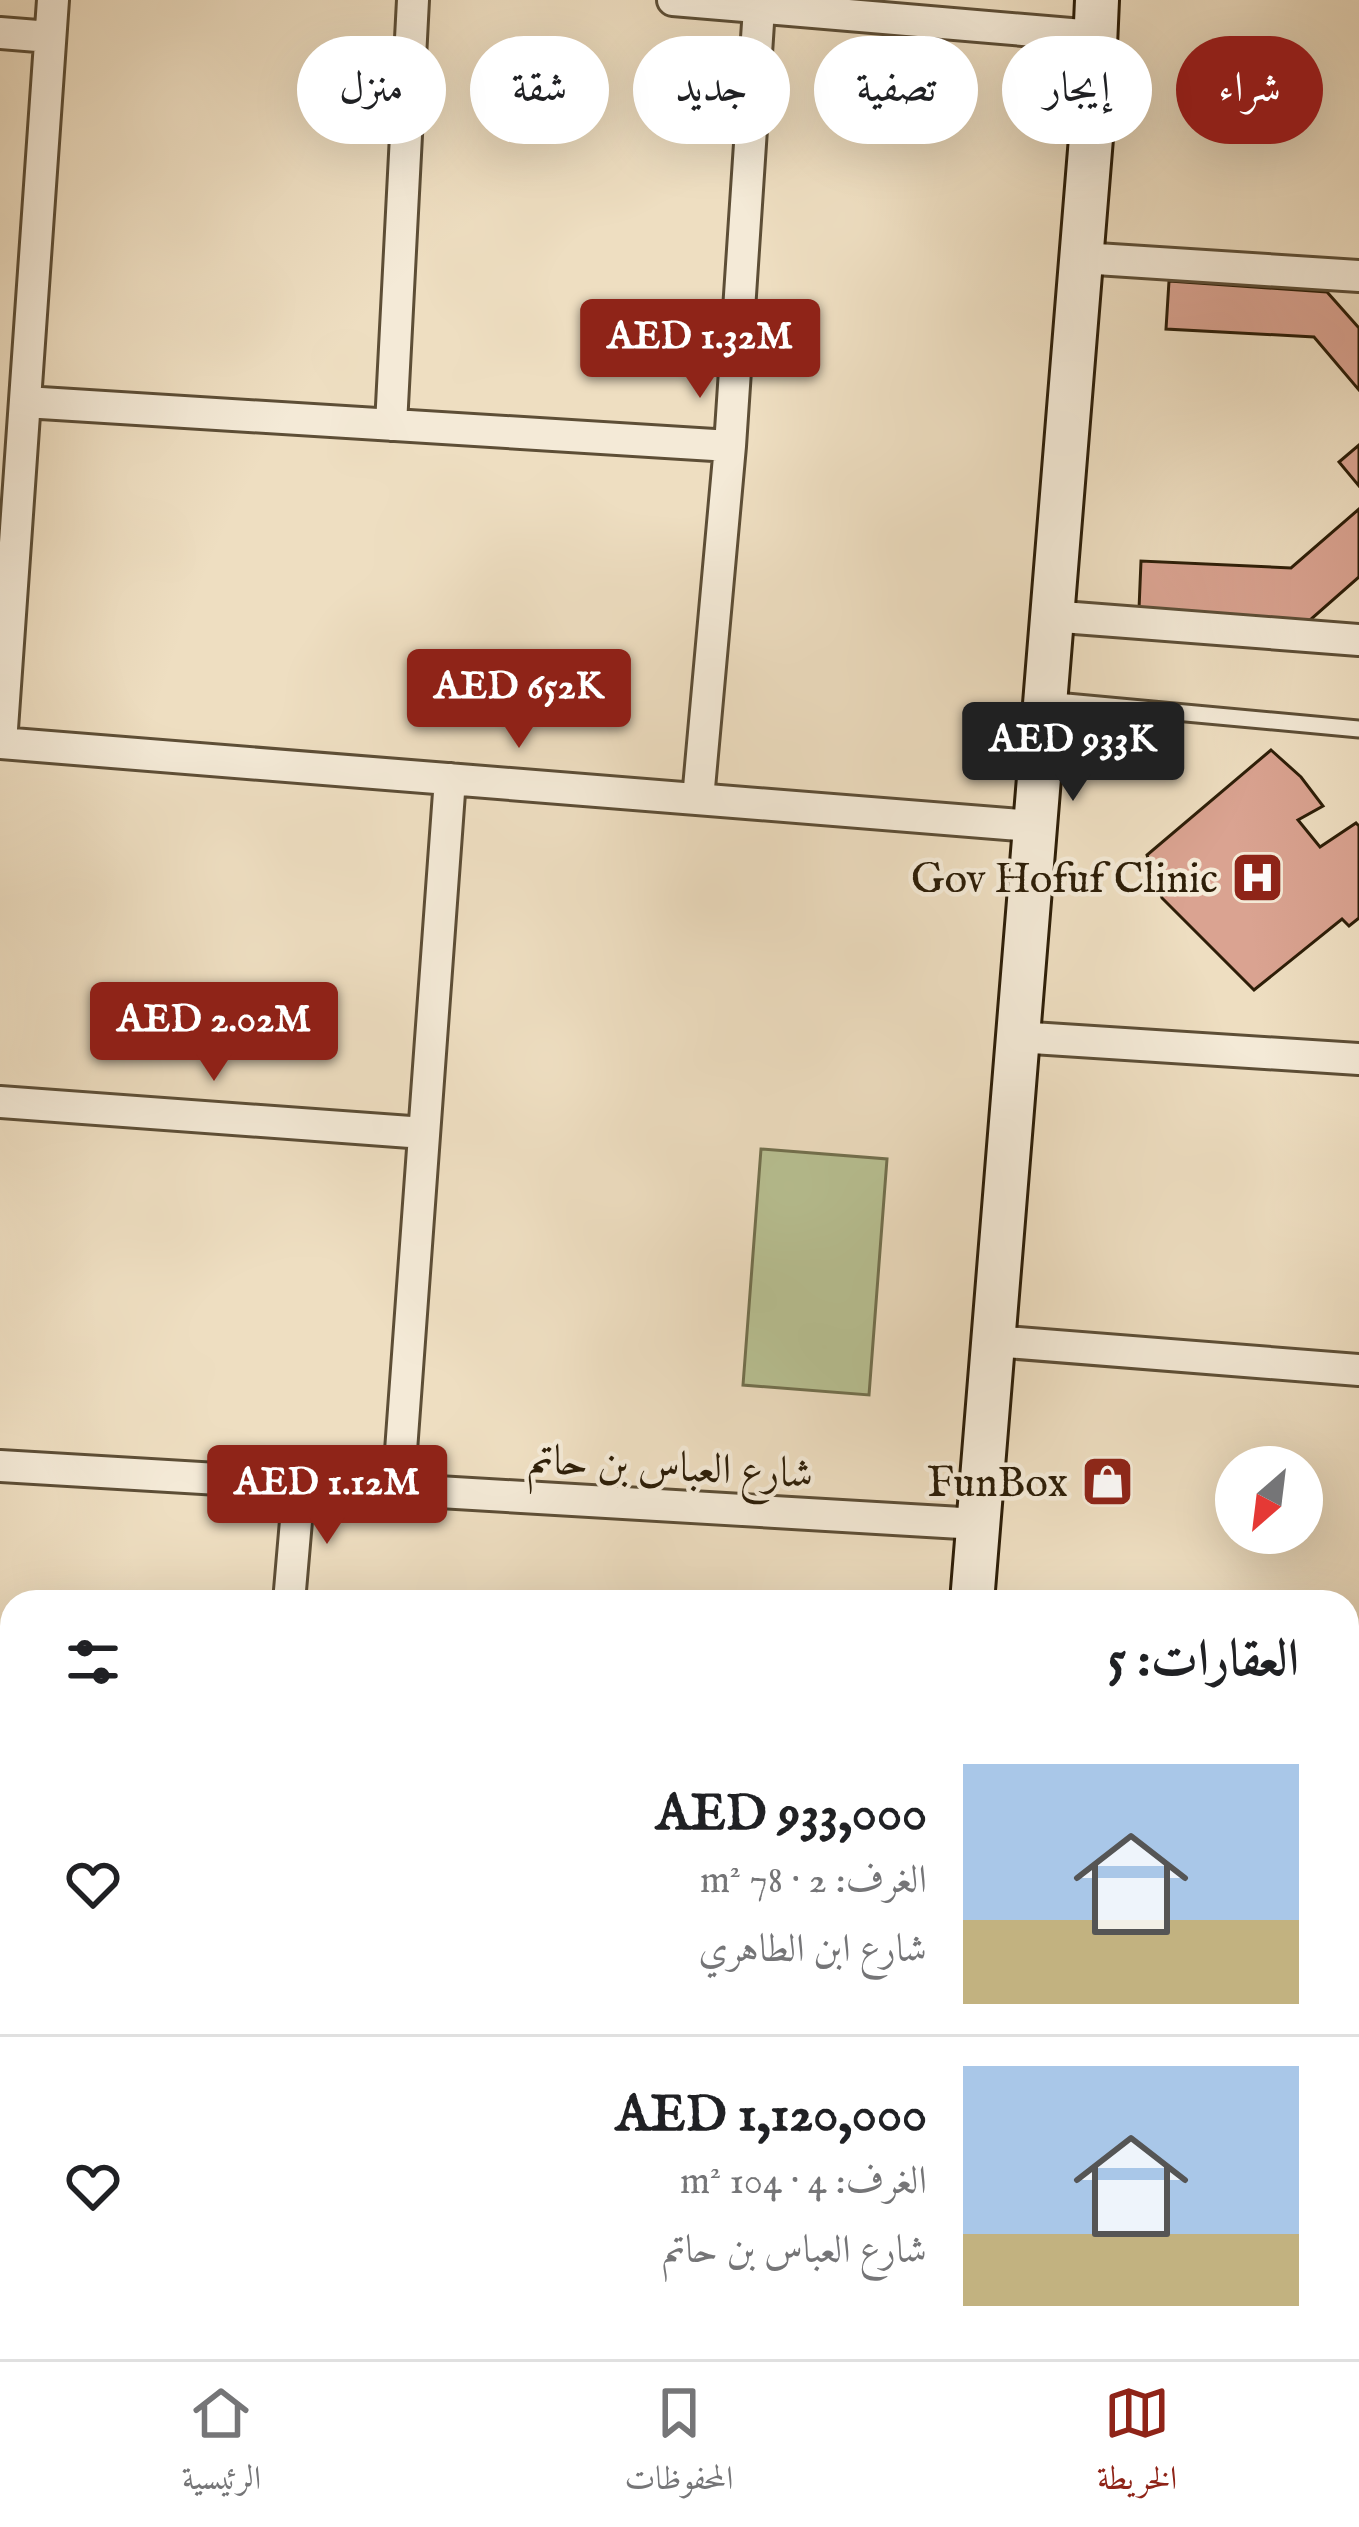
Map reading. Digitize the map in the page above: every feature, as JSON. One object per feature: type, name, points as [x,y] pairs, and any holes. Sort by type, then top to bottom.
[{"type":"street","points":[[52,0],[1,743],[1032,826]]},
{"type":"street","points":[[391,425],[413,0]]},
{"type":"street","points":[[673,0],[759,8],[1095,18],[1081,258],[973,1590]]},
{"type":"street","points":[[698,799],[730,446],[759,8]]},
{"type":"street","points":[[0,33],[50,37]]},
{"type":"street","points":[[1081,258],[1359,276]]},
{"type":"street","points":[[25,402],[730,446]]},
{"type":"street","points":[[1049,616],[1359,640]]},
{"type":"street","points":[[398,1492],[450,779]]},
{"type":"street","points":[[1016,1037],[1359,1059]]},
{"type":"street","points":[[0,1102],[424,1133]]},
{"type":"street","points":[[993,1341],[1359,1370]]},
{"type":"street","name":"شارع العباس بن حاتم","points":[[0,1466],[978,1524]]},
{"type":"street","points":[[291,1590],[299,1486]]},
{"type":"lane","points":[[1042,700],[1359,729]]},
{"type":"green space","points":[[761,1149],[887,1159],[869,1395],[743,1385]]},
{"type":"building","points":[[1169,281],[1327,292],[1359,328],[1359,390],[1314,337],[1166,329]]},
{"type":"building","points":[[1359,445],[1359,486],[1339,462]]},
{"type":"building","points":[[1359,509],[1359,577],[1309,621],[1139,609],[1141,561],[1291,568]]},
{"type":"building","name":"Gov Hofuf Clinic","points":[[1271,750],[1301,777],[1323,806],[1298,820],[1320,847],[1356,823],[1359,826],[1359,918],[1349,926],[1342,919],[1254,990],[1162,898],[1147,855]]},
{"type":"place","name":"Gov Hofuf Clinic","points":[[1257,877]]},
{"type":"place","name":"FunBox","points":[[1107,1481]]}]
